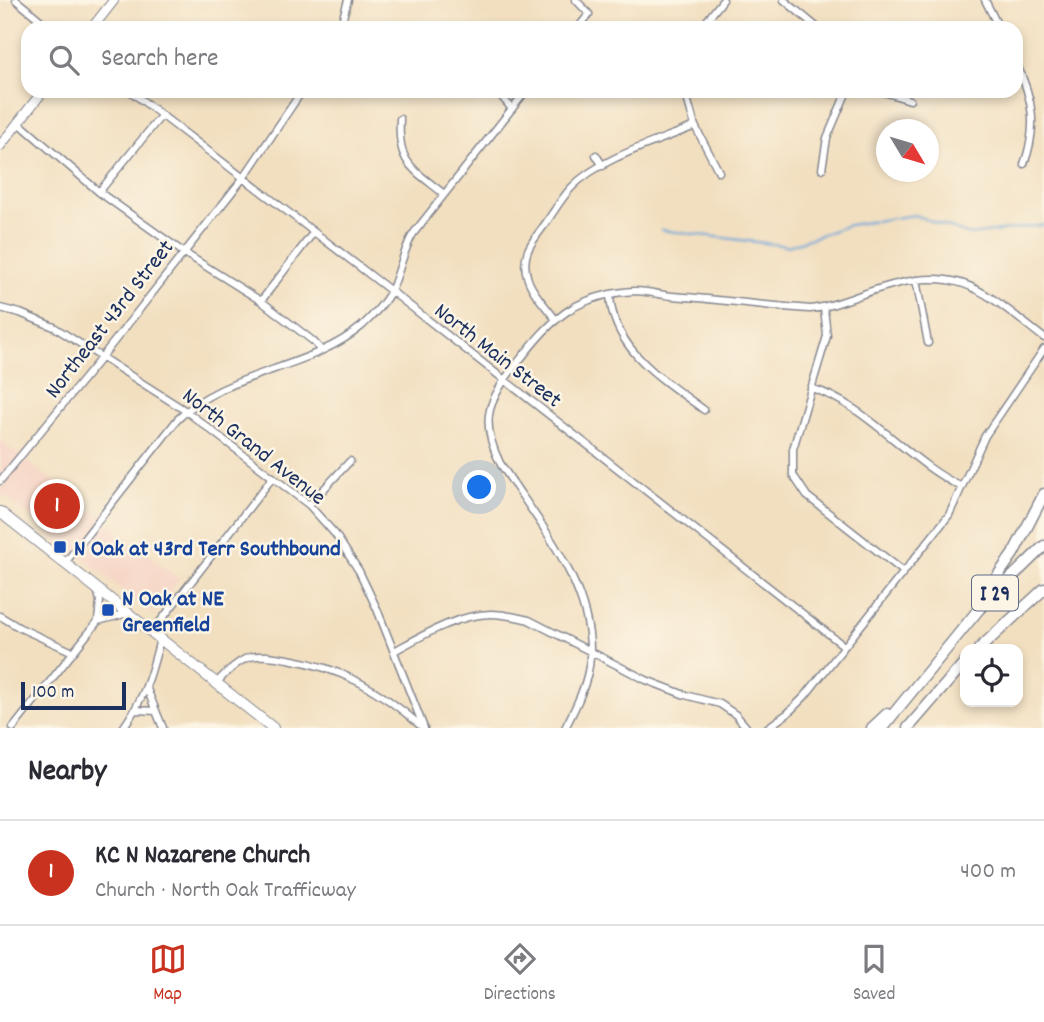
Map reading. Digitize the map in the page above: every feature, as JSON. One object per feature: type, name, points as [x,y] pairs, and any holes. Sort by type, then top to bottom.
[{"type":"highway","points":[[950,644],[1013,554],[1044,494]]},
{"type":"highway","name":"I 29","points":[[882,728],[979,609],[1044,546]]},
{"type":"highway","name":"I 29","points":[[984,644],[1044,589]]},
{"type":"highway","points":[[908,728],[960,668]]},
{"type":"highway","points":[[872,728],[901,704]]},
{"type":"main road","points":[[98,21],[114,0]]},
{"type":"main road","points":[[0,146],[38,98]]},
{"type":"main road","points":[[0,512],[273,728]]},
{"type":"street","points":[[16,0],[42,21]]},
{"type":"street","points":[[342,21],[348,0]]},
{"type":"street","points":[[576,0],[589,14],[584,21]]},
{"type":"street","points":[[706,21],[723,0]]},
{"type":"street","points":[[784,0],[810,21]]},
{"type":"street","points":[[985,0],[996,21]]},
{"type":"street","points":[[1023,77],[1033,118],[1032,139],[1024,164]]},
{"type":"street","name":"North Main Street","points":[[139,98],[391,291],[845,646]]},
{"type":"street","name":"Northeast 43rd Street","points":[[0,481],[244,177],[297,98]]},
{"type":"street","points":[[503,98],[512,109]]},
{"type":"street","points":[[65,563],[186,411],[212,393],[321,350],[361,327],[391,291],[408,242],[521,98]]},
{"type":"street","points":[[687,98],[695,126],[719,172]]},
{"type":"street","points":[[822,169],[827,138],[843,98]]},
{"type":"street","points":[[903,98],[910,100]]},
{"type":"street","points":[[99,192],[161,116]]},
{"type":"street","points":[[400,119],[401,150],[407,162],[444,194]]},
{"type":"street","points":[[19,123],[99,192],[183,252],[261,301],[321,350]]},
{"type":"street","points":[[556,320],[530,286],[526,271],[527,251],[571,188],[603,166],[695,126]]},
{"type":"street","points":[[596,155],[603,166]]},
{"type":"street","points":[[261,301],[313,233]]},
{"type":"street","points":[[565,728],[581,695],[589,661],[590,651],[580,601],[566,565],[500,463],[492,447],[488,428],[490,408],[497,389],[534,341],[556,320],[587,301],[610,294],[637,291],[810,309],[824,307],[886,286],[943,278],[976,288],[1044,338]]},
{"type":"street","points":[[916,280],[928,343]]},
{"type":"street","points":[[610,294],[613,316],[624,342],[637,357],[704,410]]},
{"type":"street","points":[[824,307],[827,336],[792,454],[795,480],[811,500],[904,572]]},
{"type":"street","name":"North Grand Avenue","points":[[0,308],[47,324],[186,411],[309,505],[354,560],[394,650],[423,728]]},
{"type":"street","points":[[767,728],[800,702],[949,515],[985,436],[1044,349]]},
{"type":"street","points":[[811,388],[826,393],[854,410],[928,468],[962,487]]},
{"type":"street","points":[[309,505],[350,461]]},
{"type":"street","points":[[152,632],[273,477]]},
{"type":"street","points":[[96,588],[100,601],[99,621]]},
{"type":"street","points":[[13,728],[99,621],[128,613]]},
{"type":"street","points":[[394,650],[444,625],[489,614],[528,620],[661,687],[720,704],[736,715],[747,728]]},
{"type":"street","points":[[0,616],[73,652]]},
{"type":"street","points":[[577,645],[588,638]]},
{"type":"street","points":[[123,728],[147,689],[160,639]]},
{"type":"street","points":[[589,661],[599,655]]},
{"type":"street","points":[[216,683],[246,659],[260,656],[318,665],[351,676],[386,697],[423,728]]},
{"type":"street","points":[[147,689],[163,728]]},
{"type":"street","points":[[404,711],[415,704]]},
{"type":"street","points":[[136,710],[156,711]]},
{"type":"shaded area","points":[[0,440],[179,579],[153,614],[0,493]]},
{"type":"waterway","points":[[661,230],[788,246],[849,225],[914,215],[970,235],[1044,225]]},
{"type":"place","name":"KC N Nazarene Church","points":[[57,506]]},
{"type":"place","name":"N Oak at 43rd Terr Southbound","points":[[60,547]]},
{"type":"place","name":"N Oak at NE Greenfield","points":[[108,610]]}]
